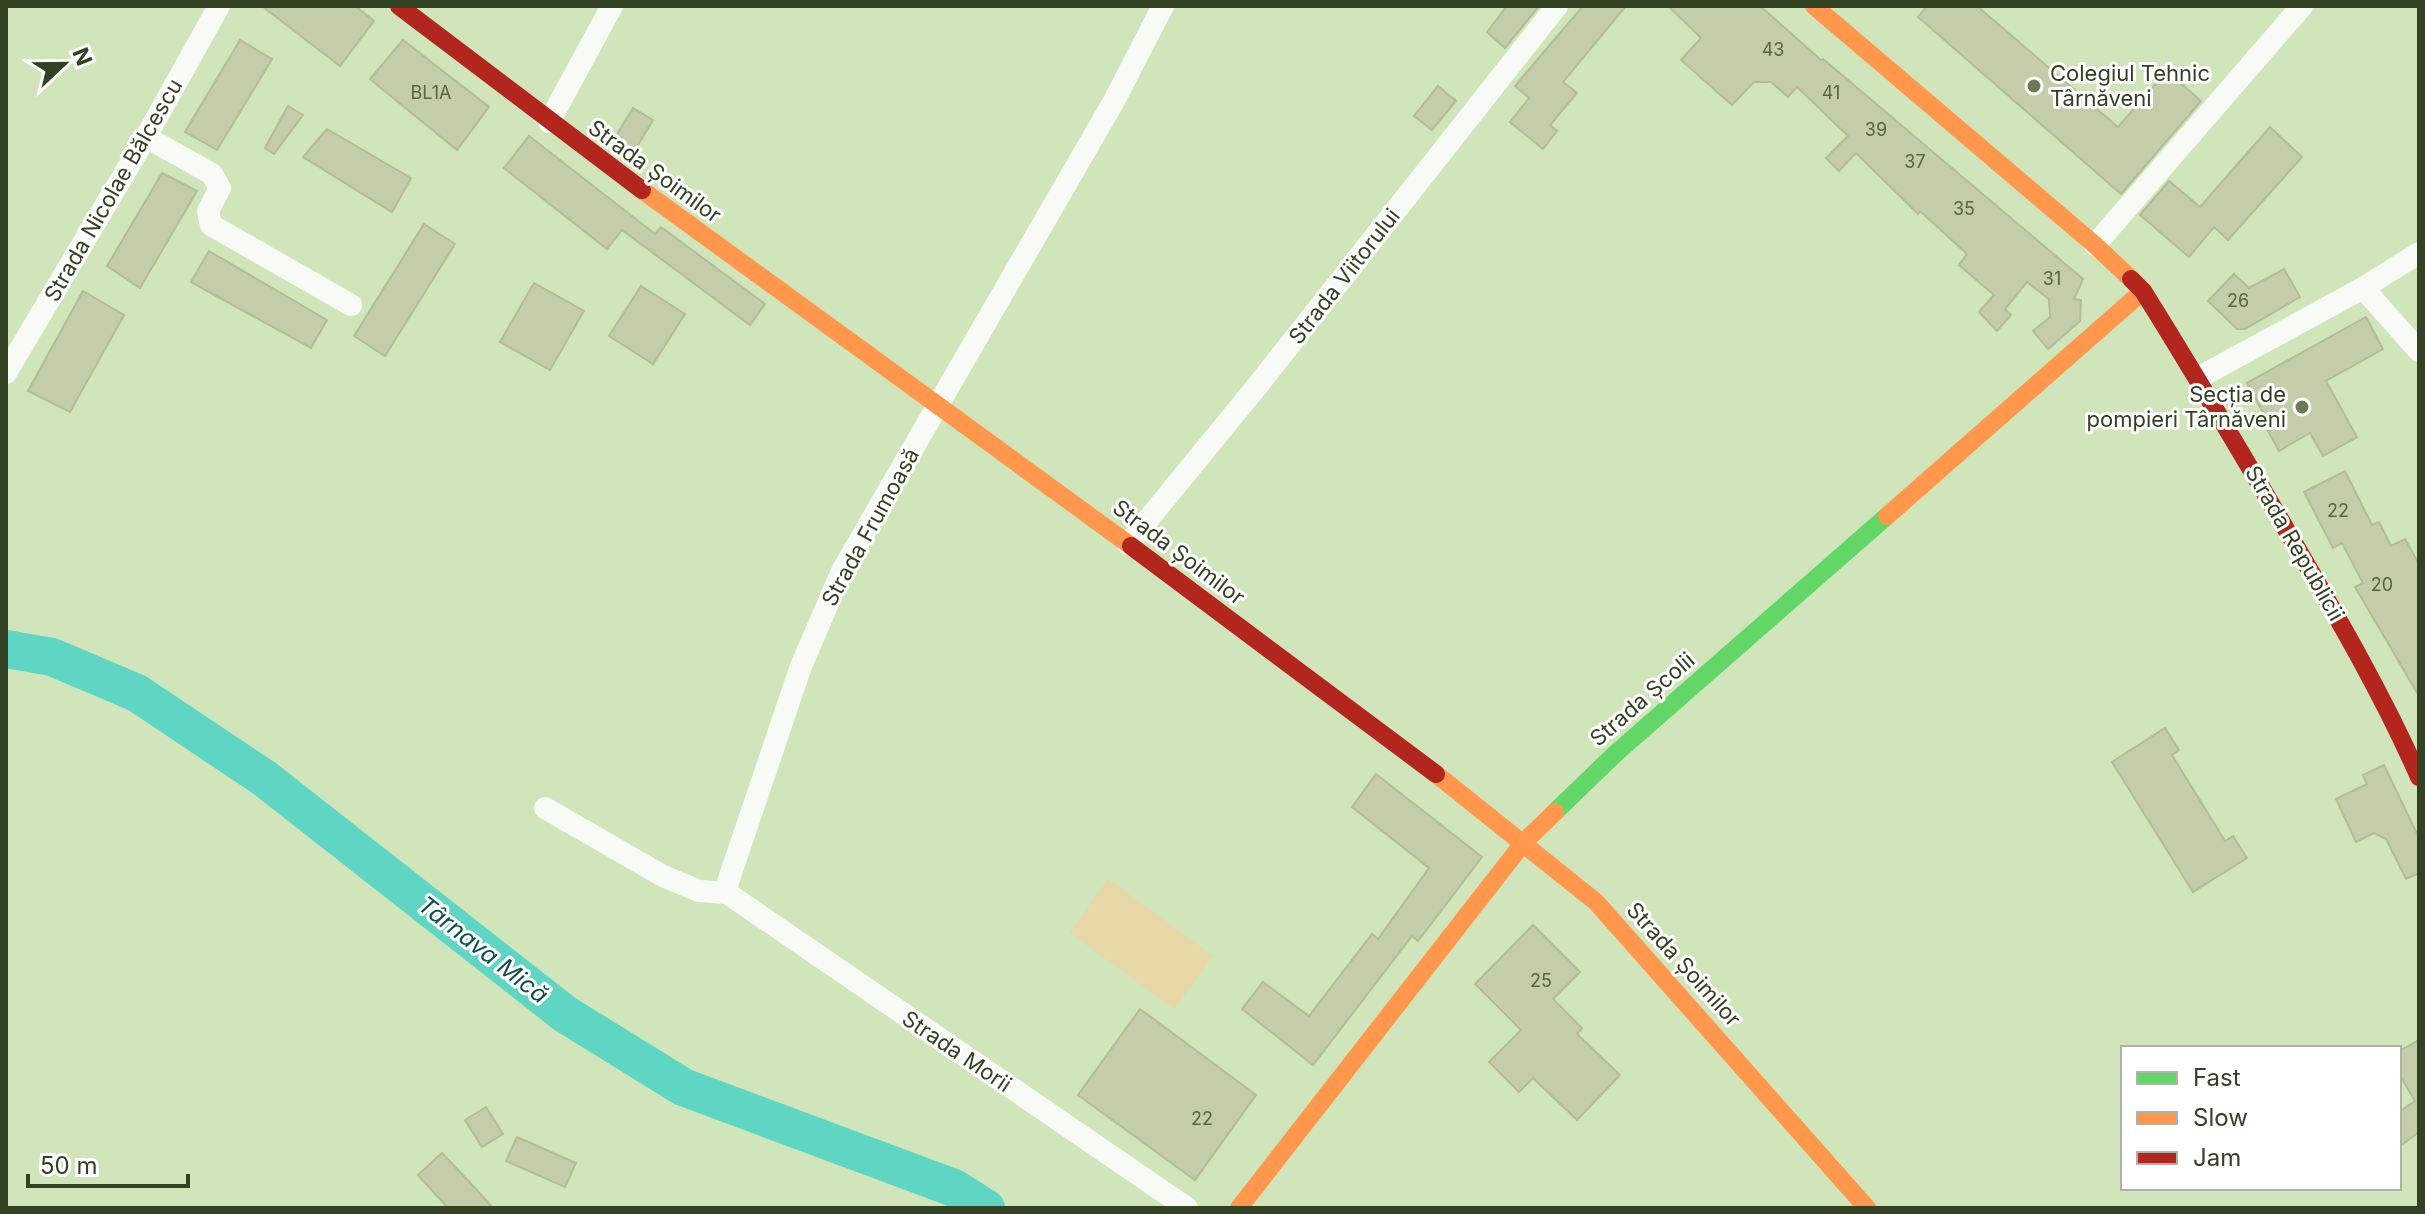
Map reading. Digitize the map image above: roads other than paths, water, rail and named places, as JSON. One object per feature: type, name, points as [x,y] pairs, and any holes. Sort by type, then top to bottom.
[{"type":"street","name":"Strada Nicolae Bălcescu","points":[[6,373],[146,137],[219,6]]},
{"type":"street","name":"Strada Șoimilor","points":[[399,6],[549,122],[940,405],[1524,842],[1596,902],[1867,1208]]},
{"type":"street","points":[[549,122],[612,6]]},
{"type":"street","name":"Strada Frumoasă","points":[[727,893],[727,885],[818,621],[842,571],[1114,101],[1163,6]]},
{"type":"street","name":"Strada Viitorului","points":[[1128,544],[1258,385],[1557,6]]},
{"type":"street","name":"Strada Republicii","points":[[1814,6],[2095,245],[2143,291],[2198,378],[2357,651],[2395,722],[2419,777]]},
{"type":"street","points":[[2095,245],[2302,6]]},
{"type":"street","points":[[146,137],[212,174],[220,188],[208,211],[211,225],[351,305]]},
{"type":"street","points":[[2198,378],[2363,288],[2419,253]]},
{"type":"street","points":[[2363,288],[2419,351]]},
{"type":"street","name":"Strada Școlii","points":[[1239,1208],[1524,842],[1615,754],[2143,291]]},
{"type":"street","points":[[545,808],[663,876],[699,891],[727,893]]},
{"type":"street","name":"Strada Morii","points":[[727,893],[1187,1208]]},
{"type":"waterway","name":"Târnava Mică","points":[[6,649],[52,657],[137,693],[264,778],[565,1014],[683,1087],[954,1188],[986,1208]]},
{"type":"place","name":"Colegiul Tehnic Târnăveni","points":[[2034,86]]},
{"type":"place","name":"Secția de pompieri Târnăveni","points":[[2302,407]]}]
